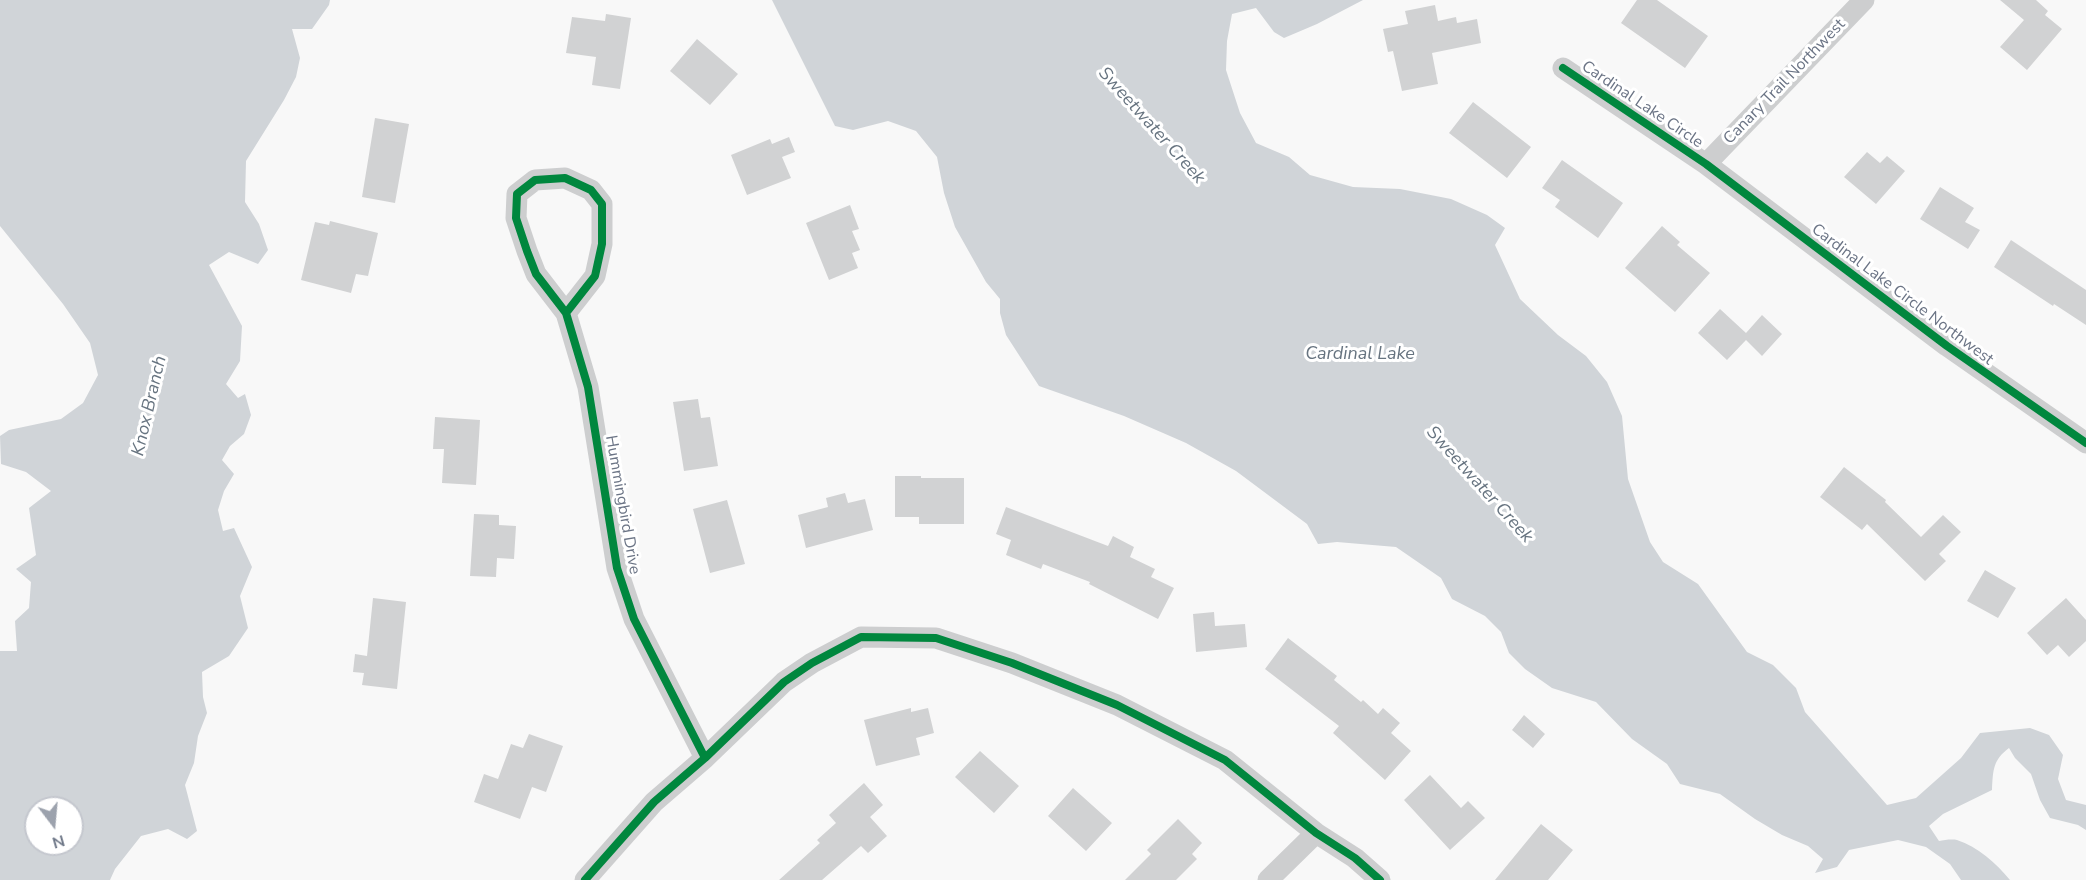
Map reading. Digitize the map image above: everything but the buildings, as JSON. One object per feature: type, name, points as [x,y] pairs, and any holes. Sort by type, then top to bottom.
[{"type":"street","name":"Canary Trail Northwest","points":[[1706,164],[1864,0]]},
{"type":"street","name":"Cardinal Lake Circle","points":[[1563,68],[1706,164]]},
{"type":"street","name":"Cardinal Lake Circle Northwest","points":[[1706,164],[1947,346],[2086,443]]},
{"type":"street","name":"Hummingbird Drive","points":[[566,313],[595,276],[602,244],[602,204],[591,190],[565,178],[535,180],[517,194],[516,218],[536,274],[566,313],[588,387],[617,568],[634,619],[705,758]]},
{"type":"street","points":[[585,880],[654,802],[705,758],[784,682],[812,663],[861,637],[936,638],[1012,663],[1117,705],[1225,760],[1316,833],[1355,858],[1380,880]]},
{"type":"street","points":[[1268,880],[1316,833]]},
{"type":"water","name":"Knox Branch","points":[[0,0],[330,0],[312,29],[292,29],[300,58],[296,77],[246,161],[245,202],[259,224],[268,250],[258,264],[229,252],[209,265],[242,326],[240,361],[226,384],[238,398],[245,394],[251,415],[244,434],[230,446],[222,460],[234,474],[224,491],[218,510],[223,531],[234,528],[252,567],[240,596],[248,628],[229,656],[202,672],[203,697],[207,713],[198,736],[194,763],[185,785],[197,831],[187,839],[168,829],[141,836],[115,869],[110,880],[0,880],[0,651],[17,651],[15,621],[29,608],[31,582],[16,569],[36,555],[29,508],[51,491],[26,472],[1,464],[0,436],[9,430],[61,419],[83,403],[98,375],[90,343],[63,304],[0,226]]},
{"type":"water","name":"Cardinal Lake","points":[[772,0],[1363,0],[1284,38],[1274,32],[1256,8],[1232,14],[1227,41],[1226,70],[1240,113],[1256,143],[1289,157],[1310,175],[1353,187],[1400,189],[1451,199],[1487,215],[1505,228],[1495,245],[1520,299],[1558,335],[1586,356],[1607,382],[1622,416],[1628,479],[1650,542],[1663,562],[1698,584],[1747,652],[1773,665],[1796,688],[1805,712],[1887,805],[1916,798],[1961,758],[1980,733],[2030,728],[2049,735],[2063,755],[2058,779],[2066,800],[2086,805],[2086,830],[2078,825],[2050,818],[2040,800],[2031,774],[2015,758],[2009,748],[1997,761],[1992,790],[1943,814],[1929,826],[1939,841],[1957,840],[1979,851],[2010,880],[1961,880],[1950,864],[1926,847],[1898,840],[1849,850],[1837,867],[1815,873],[1823,859],[1808,846],[1782,835],[1720,794],[1680,784],[1667,764],[1632,739],[1596,702],[1552,688],[1525,669],[1509,653],[1501,632],[1485,616],[1452,599],[1441,578],[1396,547],[1337,542],[1318,544],[1307,524],[1236,471],[1186,443],[1124,416],[1039,386],[1006,335],[1000,313],[1000,299],[986,282],[955,227],[944,193],[937,157],[916,131],[888,121],[853,130],[835,126]]},
{"type":"cycle path","points":[[1563,68],[1706,164],[1947,346],[2086,443]]},
{"type":"cycle path","points":[[566,313],[595,276],[602,244],[602,204],[591,190],[565,178],[535,180],[517,194],[516,218],[536,274],[566,313],[588,387],[617,568],[634,619],[705,758]]},
{"type":"cycle path","points":[[585,880],[654,802],[705,758],[784,682],[812,663],[861,637],[936,638],[1012,663],[1117,705],[1225,760],[1316,833],[1355,858],[1380,880]]},
{"type":"water label","name":"Sweetwater Creek","points":[[1151,126]]},
{"type":"water label","name":"Sweetwater Creek","points":[[1479,485]]}]
